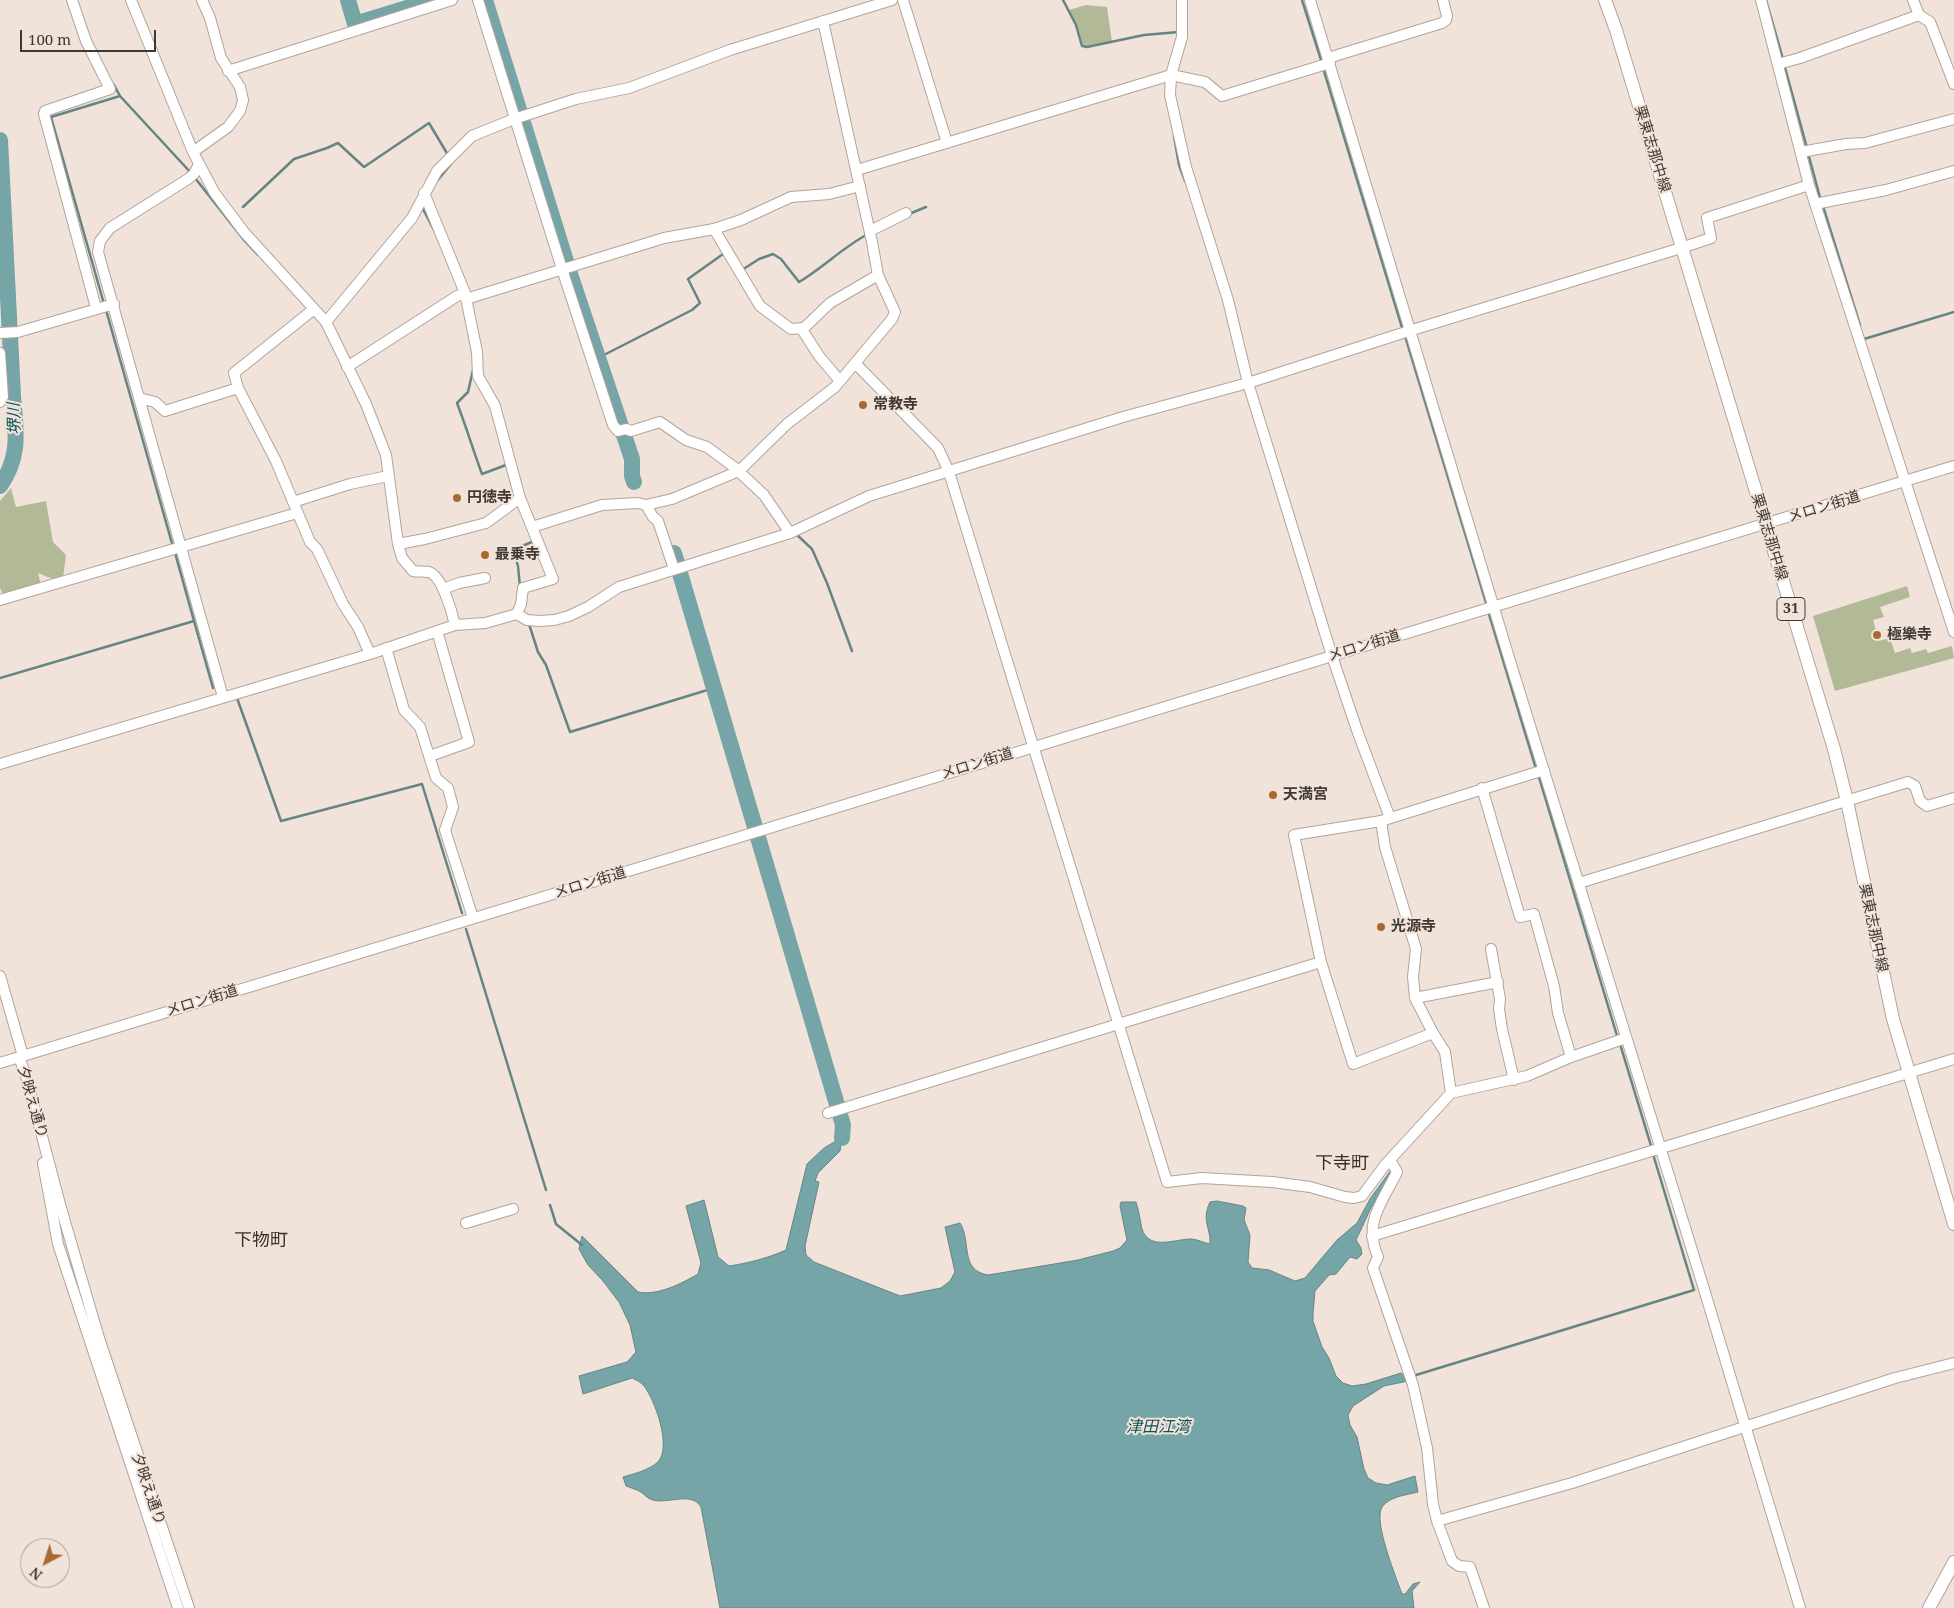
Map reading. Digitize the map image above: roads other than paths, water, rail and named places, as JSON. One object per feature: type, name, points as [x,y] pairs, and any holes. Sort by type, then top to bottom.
[{"type":"main road","name":"栗東志那中線","points":[[1605,0],[1616,30],[1834,749],[1847,801],[1892,1019],[1954,1224]]},
{"type":"main road","points":[[1929,1608],[1954,1562]]},
{"type":"street","points":[[72,0],[86,41],[110,89],[45,111],[44,114],[105,306],[139,398],[223,697]]},
{"type":"street","points":[[131,0],[193,152],[214,192],[244,232],[326,322],[366,404],[386,456],[398,544],[406,565],[413,571],[430,572],[435,576],[443,590],[455,625]]},
{"type":"street","points":[[193,152],[228,127],[240,111],[244,100],[240,87],[228,71],[217,48],[214,31],[202,0]]},
{"type":"street","points":[[228,71],[452,0]]},
{"type":"street","points":[[478,0],[519,118],[567,268],[613,425],[618,431],[631,431],[660,422],[686,440],[707,447],[739,471],[764,495],[790,534]]},
{"type":"street","points":[[326,322],[412,218],[437,171],[472,136],[519,118],[576,100],[629,88],[730,50],[892,0]]},
{"type":"street","points":[[902,0],[946,143]]},
{"type":"street","points":[[1182,0],[1182,37],[1171,75],[1170,95],[1186,167],[1228,300],[1248,383],[1332,656],[1386,819],[1385,847],[1416,949],[1413,977],[1416,998],[1433,1033],[1446,1052],[1451,1093]]},
{"type":"street","points":[[1310,0],[1326,63],[1538,772],[1579,883],[1620,1040],[1654,1149],[1704,1289],[1800,1608]]},
{"type":"street","points":[[857,170],[1171,75],[1205,82],[1222,96],[1442,23],[1446,20],[1447,16],[1443,0]]},
{"type":"street","points":[[1761,0],[1809,185],[1954,632]]},
{"type":"street","points":[[1913,0],[1919,15],[1930,22],[1954,84]]},
{"type":"street","points":[[1778,64],[1800,58],[1919,15]]},
{"type":"street","points":[[532,527],[602,505],[646,505],[672,499],[739,471],[787,424],[810,404],[825,396],[856,364],[872,341],[892,319],[895,312],[878,275],[857,170],[822,21]]},
{"type":"street","points":[[1800,152],[1846,144],[1865,143],[1954,119]]},
{"type":"street","points":[[105,306],[98,252],[100,241],[110,228],[188,179],[194,174],[199,164]]},
{"type":"street","points":[[1815,204],[1886,190],[1954,171]]},
{"type":"street","points":[[0,764],[370,654],[455,625],[492,622],[517,614],[527,620],[539,621],[569,616],[588,607],[619,586],[790,534],[869,496],[1123,417],[1248,383],[1711,238],[1707,218],[1809,185]]},
{"type":"street","points":[[347,367],[457,296],[466,296],[567,268],[664,238],[714,229],[741,220],[791,197],[828,194],[860,186]]},
{"type":"street","points":[[424,193],[466,296],[477,352],[478,376],[495,406],[520,498],[553,579],[524,588],[517,614]]},
{"type":"street","points":[[870,231],[906,213]]},
{"type":"street","points":[[714,229],[760,306],[791,329],[804,328],[830,303],[878,275]]},
{"type":"street","points":[[0,333],[18,332],[105,306]]},
{"type":"street","points":[[314,309],[234,373],[238,388],[276,461],[310,542],[317,549],[343,604],[358,627],[370,654]]},
{"type":"street","points":[[801,328],[840,381]]},
{"type":"street","points":[[0,353],[3,397],[0,402]]},
{"type":"street","points":[[856,364],[938,448],[949,472],[1167,1182],[1202,1178],[1272,1182],[1310,1187],[1345,1197],[1354,1198],[1362,1196],[1390,1160],[1451,1093],[1527,1076],[1620,1040]]},
{"type":"street","points":[[139,398],[154,402],[165,411],[238,388]]},
{"type":"street","name":"メロン街道","points":[[0,1063],[1954,466]]},
{"type":"street","points":[[293,502],[350,484],[388,476]]},
{"type":"street","points":[[398,544],[425,540],[486,523],[520,498]]},
{"type":"street","points":[[646,505],[653,517],[658,521],[677,568]]},
{"type":"street","points":[[0,600],[297,513]]},
{"type":"street","points":[[443,590],[459,583],[485,578]]},
{"type":"street","points":[[430,756],[469,742],[436,631]]},
{"type":"street","points":[[386,648],[404,710],[420,727],[436,778],[448,788],[453,807],[445,830],[473,918]]},
{"type":"street","points":[[1433,1033],[1353,1064],[1320,962],[1294,835],[1386,819],[1538,772]]},
{"type":"street","points":[[1579,883],[1908,782],[1916,786],[1920,801],[1927,806],[1954,798]]},
{"type":"street","points":[[1482,788],[1520,917],[1534,914],[1554,986],[1558,1013],[1572,1057]]},
{"type":"street","points":[[1491,949],[1498,982],[1501,1019],[1514,1080]]},
{"type":"street","points":[[828,1113],[1320,962]]},
{"type":"street","points":[[0,976],[21,1057]]},
{"type":"street","points":[[1416,998],[1498,982]]},
{"type":"street","name":"夕映え通り","points":[[21,1057],[58,1244],[178,1608]]},
{"type":"street","name":"夕映え通り","points":[[21,1057],[60,1208],[98,1335],[189,1608]]},
{"type":"street","points":[[1372,1236],[1954,1058]]},
{"type":"street","points":[[1390,1160],[1397,1172],[1374,1220],[1372,1236],[1378,1257],[1373,1268],[1413,1385],[1427,1448],[1437,1522],[1452,1561],[1459,1566],[1470,1567],[1484,1608]]},
{"type":"street","points":[[466,1223],[513,1209]]},
{"type":"street","points":[[1437,1522],[1572,1483],[1895,1378],[1954,1362]]},
{"type":"water","name":"津田江湾","points":[[842,1138],[840,1151],[818,1173],[815,1181],[819,1182],[805,1246],[806,1255],[814,1262],[900,1296],[941,1288],[950,1281],[955,1272],[945,1227],[960,1223],[973,1267],[979,1272],[988,1275],[1078,1260],[1120,1248],[1127,1240],[1120,1206],[1121,1202],[1136,1202],[1142,1229],[1145,1236],[1150,1240],[1163,1242],[1191,1239],[1210,1244],[1206,1214],[1210,1202],[1217,1201],[1243,1206],[1246,1208],[1244,1220],[1250,1235],[1248,1262],[1252,1268],[1269,1270],[1295,1281],[1305,1278],[1337,1240],[1357,1223],[1370,1199],[1391,1170],[1393,1171],[1371,1208],[1356,1240],[1362,1254],[1357,1259],[1350,1257],[1336,1274],[1329,1275],[1315,1291],[1313,1321],[1322,1347],[1329,1358],[1336,1376],[1343,1383],[1352,1386],[1366,1384],[1401,1373],[1408,1381],[1384,1386],[1353,1406],[1348,1415],[1350,1425],[1357,1437],[1364,1469],[1368,1478],[1376,1483],[1387,1485],[1415,1476],[1418,1492],[1389,1500],[1382,1507],[1380,1514],[1380,1524],[1386,1549],[1402,1594],[1405,1594],[1413,1584],[1420,1582],[1412,1591],[1414,1608],[720,1608],[701,1507],[697,1502],[685,1499],[656,1501],[626,1486],[623,1477],[650,1467],[658,1462],[662,1455],[663,1435],[657,1412],[644,1386],[632,1378],[583,1394],[579,1376],[627,1362],[636,1352],[630,1325],[619,1302],[588,1265],[579,1249],[582,1236],[638,1292],[645,1293],[661,1291],[698,1274],[701,1263],[686,1206],[704,1200],[718,1257],[729,1266],[779,1253],[786,1250],[807,1164],[824,1148]]},
{"type":"waterway","points":[[348,0],[355,24],[433,0]]},
{"type":"waterway","points":[[485,0],[570,274],[632,459],[634,482]]},
{"type":"waterway","points":[[1063,0],[1076,25],[1082,46],[1087,47],[1144,35],[1179,32]]},
{"type":"waterway","points":[[1302,0],[1322,63]]},
{"type":"waterway","points":[[1766,0],[1783,59]]},
{"type":"waterway","points":[[1784,64],[1807,148]]},
{"type":"waterway","points":[[1323,68],[1403,331]]},
{"type":"waterway","points":[[104,304],[51,117],[120,96],[114,85]]},
{"type":"waterway","points":[[120,96],[192,174]]},
{"type":"waterway","points":[[243,207],[294,159],[338,143],[364,167],[429,123],[448,155]]},
{"type":"waterway","points":[[1174,136],[1179,165],[1185,181]]},
{"type":"waterway","name":"堺川","points":[[0,140],[16,432],[14,454],[7,475],[0,486]]},
{"type":"waterway","points":[[1808,153],[1821,201]]},
{"type":"waterway","points":[[437,181],[451,164]]},
{"type":"waterway","points":[[195,178],[258,255]]},
{"type":"waterway","points":[[425,206],[423,209],[435,232]]},
{"type":"waterway","points":[[1823,206],[1860,325]]},
{"type":"waterway","points":[[909,214],[926,207]]},
{"type":"waterway","points":[[742,270],[759,259],[773,254],[781,259],[799,282],[868,234]]},
{"type":"waterway","points":[[598,358],[692,310],[700,303],[688,279],[724,255]]},
{"type":"waterway","points":[[106,310],[173,547]]},
{"type":"waterway","points":[[1864,338],[1954,312]]},
{"type":"waterway","points":[[1405,336],[1487,606]]},
{"type":"waterway","points":[[473,370],[468,392],[457,403],[482,474],[506,465],[507,467]]},
{"type":"waterway","points":[[795,533],[812,549],[827,583],[852,651]]},
{"type":"waterway","points":[[520,587],[518,566],[513,550],[534,541]]},
{"type":"waterway","points":[[0,678],[194,621],[175,553]]},
{"type":"waterway","points":[[674,553],[843,1125],[842,1138]]},
{"type":"waterway","points":[[1488,611],[1536,769]]},
{"type":"waterway","points":[[194,621],[213,688]]},
{"type":"waterway","points":[[529,624],[538,652],[546,665],[570,732],[714,688]]},
{"type":"waterway","points":[[237,698],[281,821],[422,784],[462,913]]},
{"type":"waterway","points":[[1538,774],[1618,1039]]},
{"type":"waterway","points":[[466,929],[546,1190]]},
{"type":"waterway","points":[[1620,1044],[1652,1149]]},
{"type":"waterway","points":[[1416,1375],[1694,1290],[1653,1154]]},
{"type":"waterway","points":[[550,1205],[556,1224],[582,1245]]},
{"type":"place","name":"常教寺","points":[[863,405]]},
{"type":"place","name":"円徳寺","points":[[457,498]]},
{"type":"place","name":"最乗寺","points":[[485,555]]},
{"type":"place","name":"極樂寺","points":[[1877,635]]},
{"type":"place","name":"天満宮","points":[[1273,795]]},
{"type":"place","name":"光源寺","points":[[1381,927]]},
{"type":"district","name":"下寺町","points":[[1342,1164]]},
{"type":"district","name":"下物町","points":[[261,1241]]}]
